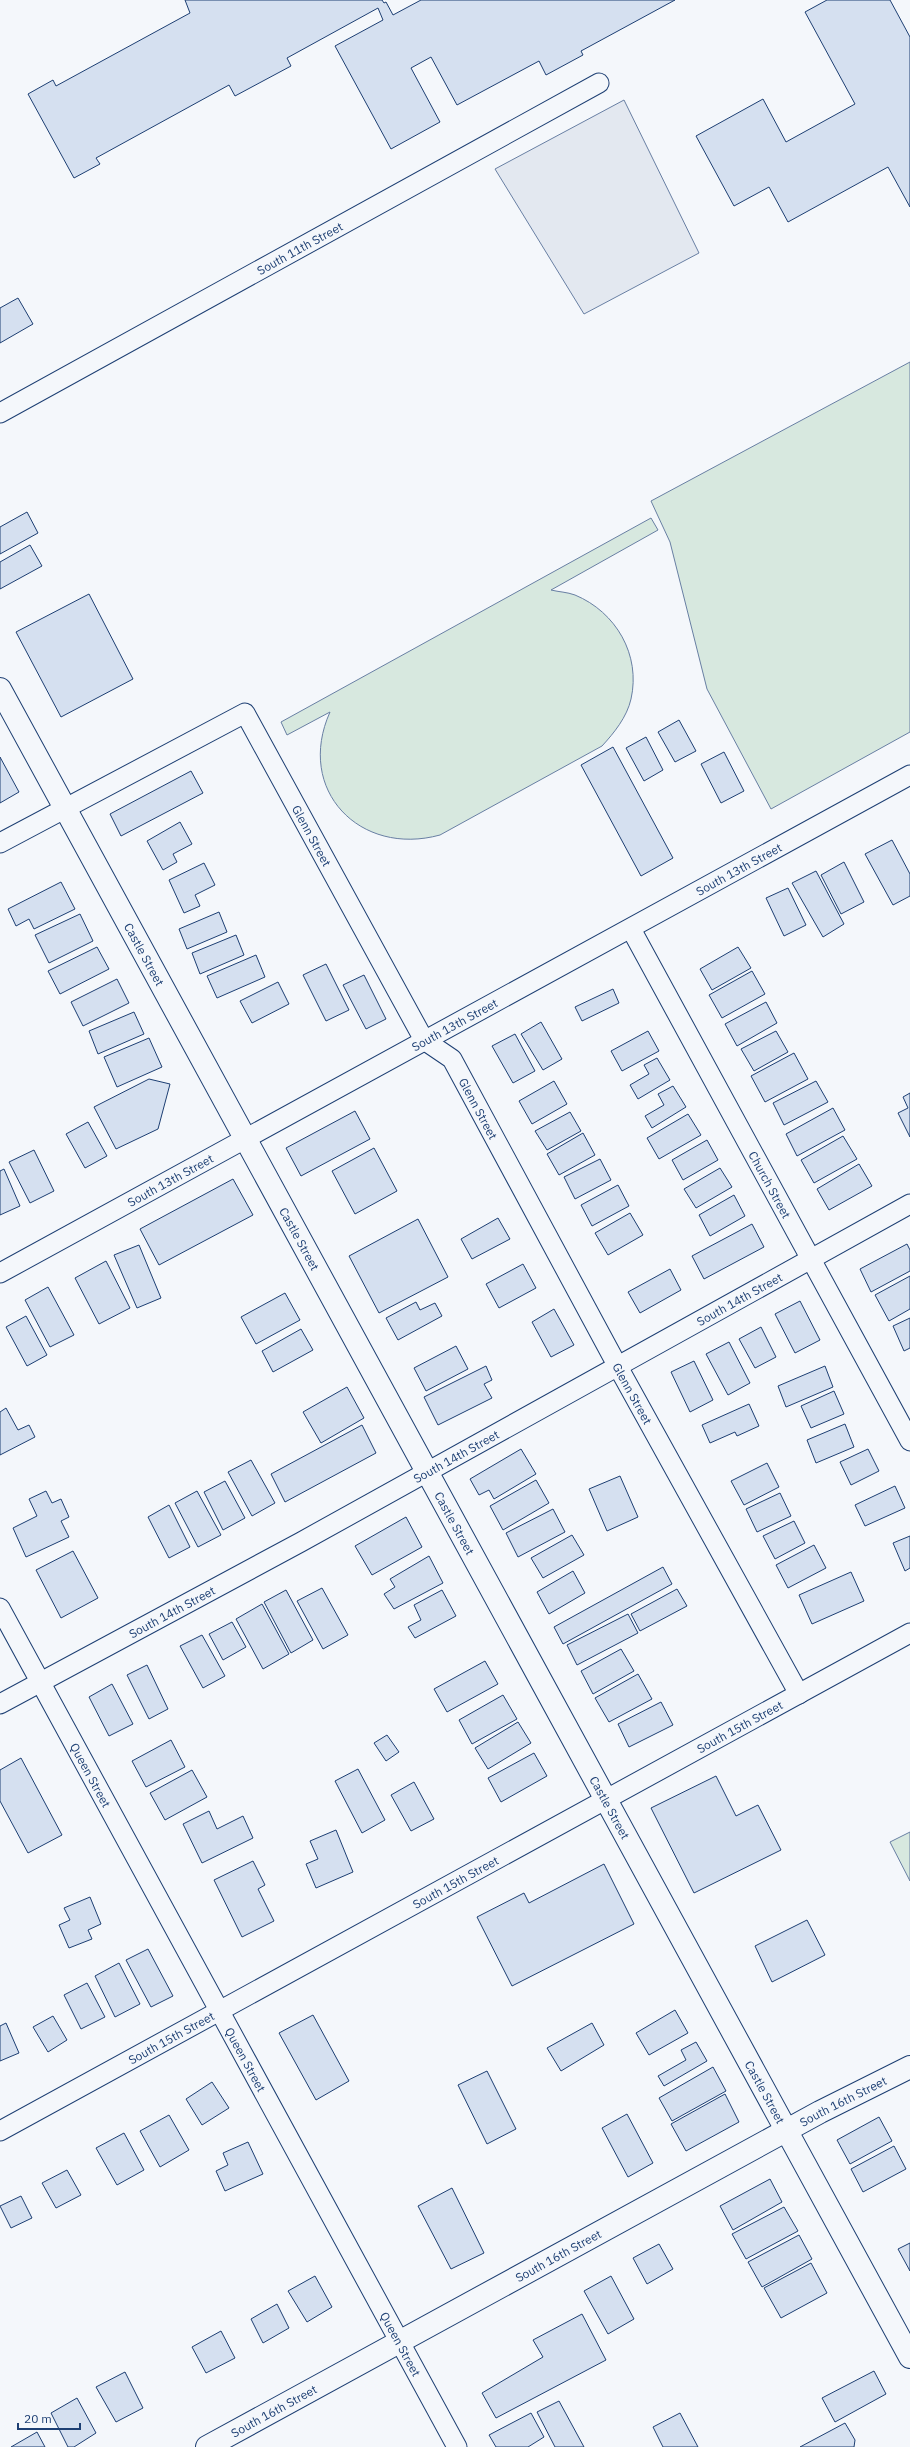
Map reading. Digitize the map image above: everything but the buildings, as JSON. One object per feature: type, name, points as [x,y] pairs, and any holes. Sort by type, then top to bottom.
[{"type":"street","name":"South 11th Street","points":[[0,412],[599,83]]},
{"type":"street","name":"Castle Street","points":[[0,688],[788,2130],[910,2357]]},
{"type":"street","name":"Glenn Street","points":[[0,843],[245,712],[424,1040],[452,1059],[617,1365],[799,1694]]},
{"type":"street","name":"South 13th Street","points":[[0,1274],[245,1137],[631,929],[910,775]]},
{"type":"street","name":"Church Street","points":[[631,929],[910,1441]]},
{"type":"street","name":"South 14th Street","points":[[0,1704],[428,1472],[617,1365],[910,1204]]},
{"type":"street","name":"Queen Street","points":[[0,1608],[457,2447]]},
{"type":"street","name":"South 15th Street","points":[[0,2131],[219,2009],[910,1633]]},
{"type":"street","name":"South 16th Street","points":[[207,2447],[788,2130],[910,2067]]},
{"type":"shaded area","points":[[624,100],[699,253],[584,314],[495,169]]},
{"type":"shaded area","points":[[910,362],[910,732],[771,809],[707,689],[670,542],[651,501]]},
{"type":"shaded area","points":[[651,518],[658,530],[551,590],[575,595],[590,603],[602,612],[622,637],[628,651],[632,667],[633,683],[631,699],[623,718],[602,746],[440,835],[411,839],[384,836],[361,826],[342,811],[328,791],[321,767],[321,741],[330,712],[287,735],[281,722]]},
{"type":"shaded area","points":[[910,1832],[910,1881],[890,1842]]}]
